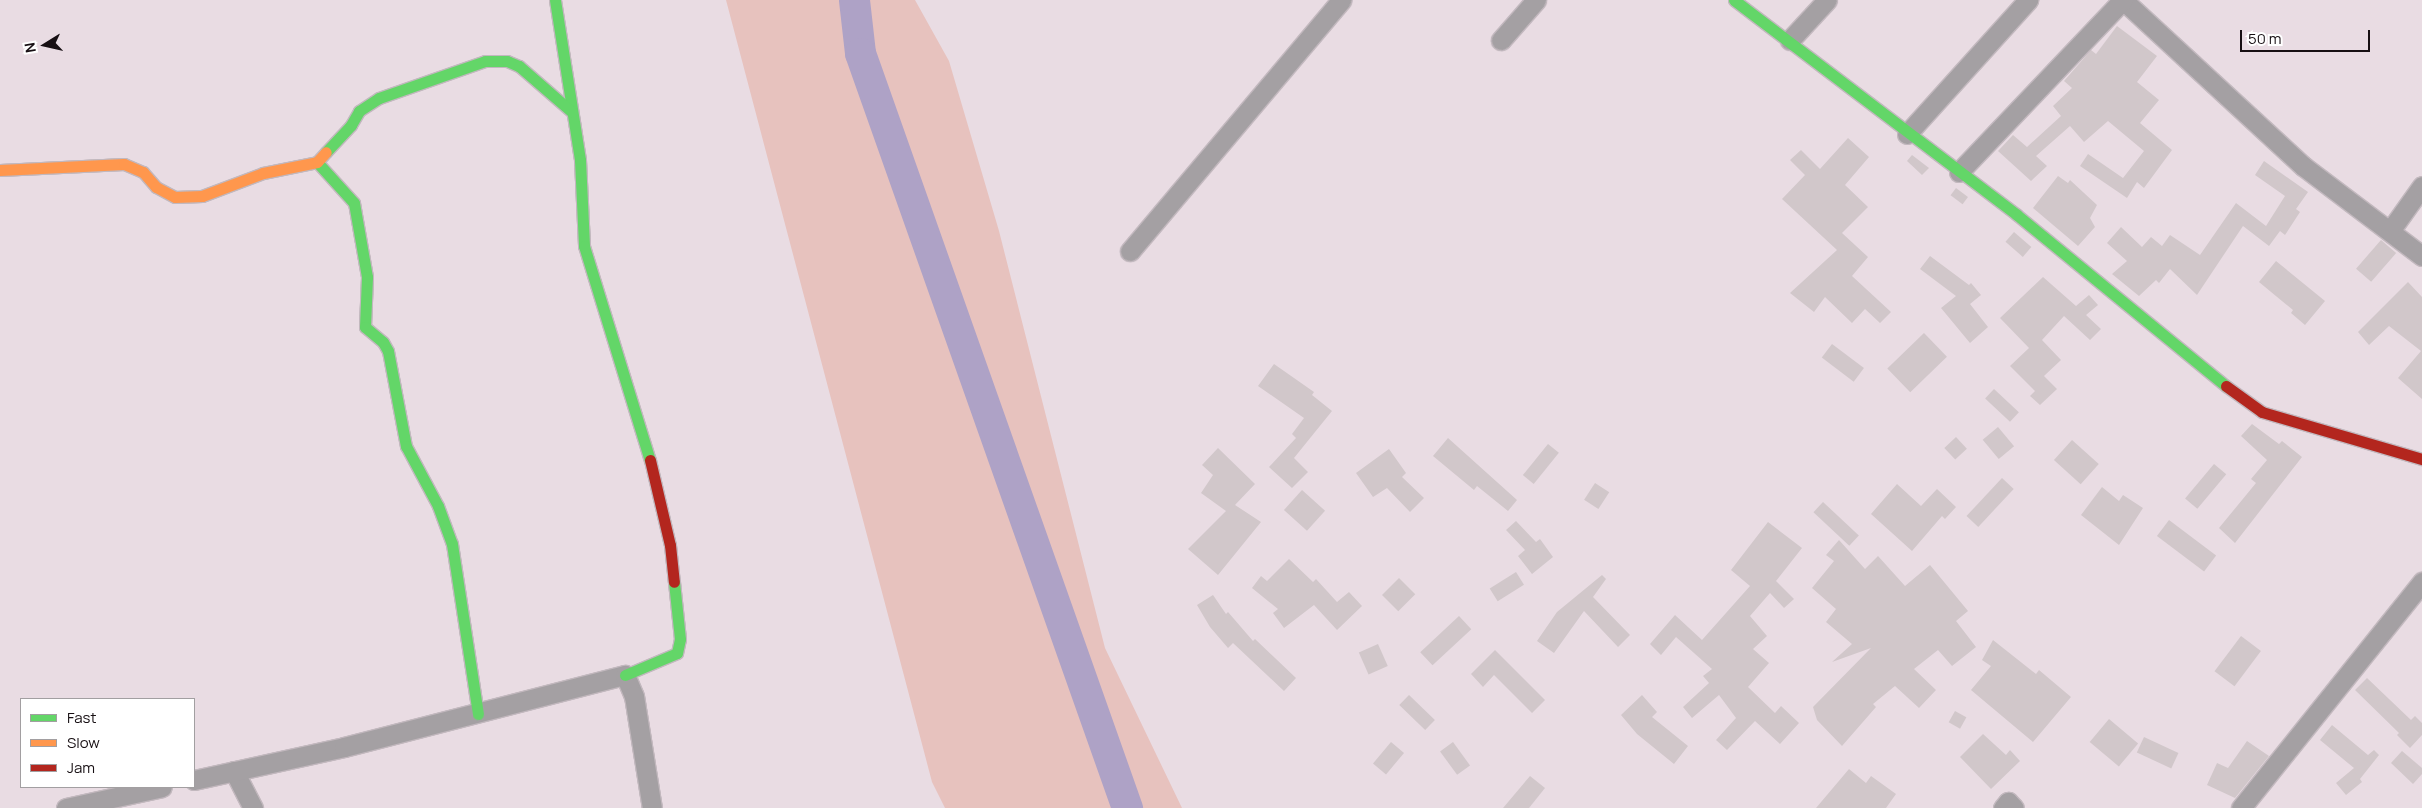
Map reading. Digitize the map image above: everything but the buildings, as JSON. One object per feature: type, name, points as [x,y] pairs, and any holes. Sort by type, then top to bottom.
[{"type":"street","points":[[195,780],[478,714],[625,675],[670,658],[677,653],[680,639],[670,545],[644,434],[603,314],[584,246],[580,213],[580,160],[554,0]]},
{"type":"street","points":[[1130,251],[1341,0]]},
{"type":"street","points":[[1502,40],[1536,0]]},
{"type":"street","points":[[1734,0],[1790,40],[1907,134],[2018,215],[2196,364],[2262,412],[2422,460]]},
{"type":"street","points":[[1790,40],[1827,0]]},
{"type":"street","points":[[1907,134],[2028,0]]},
{"type":"street","points":[[1959,172],[2123,0],[2303,166],[2422,256]]},
{"type":"street","points":[[0,170],[124,164],[142,172],[156,187],[175,196],[202,196],[263,173],[317,162],[351,125],[360,111],[379,98],[485,61],[507,62],[519,66],[572,112]]},
{"type":"street","points":[[317,162],[325,174],[350,195],[354,203],[366,271],[365,327],[383,342],[388,351],[406,446],[438,506],[452,544],[478,714]]},
{"type":"street","points":[[2390,231],[2422,186]]},
{"type":"street","points":[[2241,808],[2422,582]]},
{"type":"street","points":[[625,675],[634,696],[652,808]]},
{"type":"street","points":[[234,771],[253,808]]},
{"type":"street","points":[[70,808],[158,788]]},
{"type":"street","points":[[2003,808],[2008,802],[2014,808]]},
{"type":"shaded area","points":[[726,0],[915,0],[949,61],[999,231],[1105,648],[1182,808],[945,808],[932,782]]},
{"type":"waterway","points":[[854,0],[860,53],[1127,808]]},
{"type":"traffic: fast","points":[[555,0],[580,160],[584,246],[650,460]]},
{"type":"traffic: fast","points":[[1734,0],[2017,215],[2226,386]]},
{"type":"traffic: fast","points":[[326,152],[351,125],[359,111],[379,98],[485,61],[507,61],[519,66],[572,112]]},
{"type":"traffic: fast","points":[[317,162],[354,203],[367,277],[365,327],[383,342],[388,351],[406,446],[438,506],[452,544],[478,714]]},
{"type":"traffic: fast","points":[[625,675],[677,653],[680,639],[674,582]]},
{"type":"traffic: slow","points":[[0,170],[124,164],[143,172],[156,187],[175,197],[202,196],[263,173],[317,162],[326,152]]},
{"type":"traffic: jam","points":[[2226,386],[2262,412],[2422,459]]},
{"type":"traffic: jam","points":[[650,460],[670,545],[674,582]]}]
